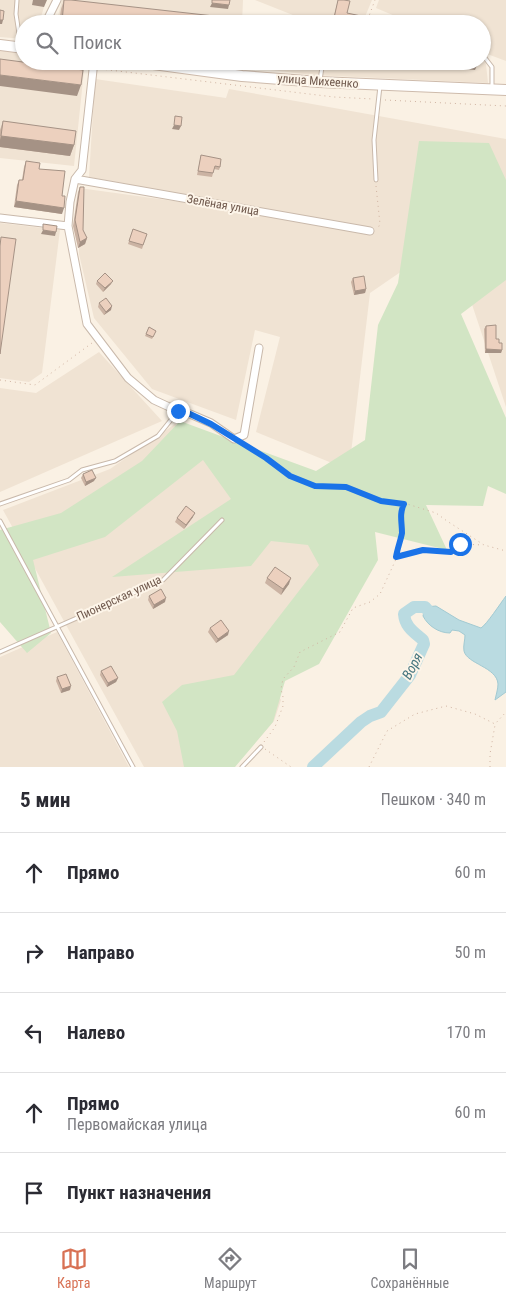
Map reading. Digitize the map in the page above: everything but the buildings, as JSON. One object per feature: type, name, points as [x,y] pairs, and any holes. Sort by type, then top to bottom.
[{"type":"street","points":[[50,15],[57,2]]},
{"type":"street","points":[[0,45],[15,47]]},
{"type":"street","points":[[93,70],[82,170],[76,179],[70,202],[68,226],[87,324],[128,378],[154,400],[211,424],[234,439],[244,435],[260,348]]},
{"type":"street","name":"улица Михеенко","points":[[197,70],[320,82],[506,90]]},
{"type":"street","name":"Зелёная улица","points":[[76,179],[370,231]]},
{"type":"street","points":[[0,218],[68,226]]},
{"type":"lane","points":[[16,15],[17,0]]},
{"type":"lane","points":[[57,2],[65,3]]},
{"type":"lane","points":[[491,66],[492,90]]},
{"type":"lane","points":[[227,74],[228,70]]},
{"type":"lane","points":[[320,82],[322,70]]},
{"type":"lane","points":[[376,180],[374,140],[380,85]]},
{"type":"lane","points":[[0,504],[69,480],[82,470],[115,461],[158,436],[178,411]]},
{"type":"lane","name":"Пионерская улица","points":[[0,652],[163,580],[222,520]]},
{"type":"lane","points":[[0,521],[133,767]]},
{"type":"lane","points":[[242,767],[261,747]]},
{"type":"path","points":[[369,15],[375,0]]},
{"type":"path","points":[[138,70],[334,97],[506,106]]},
{"type":"path","points":[[370,231],[375,230],[380,224],[376,180]]},
{"type":"path","points":[[0,380],[35,385],[98,338]]},
{"type":"path","points":[[234,439],[266,458],[290,476],[315,486],[346,487],[381,501],[404,504],[436,513],[484,545]]},
{"type":"path","points":[[291,767],[261,747],[275,727],[283,706],[283,697],[280,689],[283,679],[294,667],[300,652],[340,632],[353,608],[370,602],[380,594],[396,557],[398,542],[402,534],[400,512],[404,504]]},
{"type":"path","points":[[396,557],[423,550],[451,552],[460,544],[484,545],[506,551]]},
{"type":"path","points":[[369,767],[388,731],[415,714],[446,706],[475,714],[495,724]]},
{"type":"path","points":[[490,767],[490,754],[495,724],[506,712]]},
{"type":"shaded area","points":[[0,0],[46,0],[42,15],[15,15],[15,38],[0,37]]},
{"type":"shaded area","points":[[62,0],[243,0],[242,15],[58,15]]},
{"type":"shaded area","points":[[255,0],[372,0],[366,15],[293,15]]},
{"type":"shaded area","points":[[379,0],[506,0],[506,61],[491,55],[491,15],[393,15],[376,8]]},
{"type":"shaded area","points":[[0,49],[15,51],[15,70],[84,70],[74,166],[0,158]]},
{"type":"shaded area","points":[[271,70],[487,70],[488,83],[312,75]]},
{"type":"shaded area","points":[[95,79],[226,98],[229,89],[506,139],[506,407],[450,238],[370,293],[349,470],[256,432],[280,337],[255,330],[236,420],[152,389],[94,318],[79,254],[79,188],[341,224],[89,177]]},
{"type":"shaded area","points":[[0,223],[60,230],[42,373],[29,382],[0,378]]},
{"type":"shaded area","points":[[99,352],[162,421],[0,492],[0,388],[36,393]]},
{"type":"shaded area","points":[[175,424],[348,548],[254,651],[281,700],[274,721],[234,767],[144,767],[3,510],[110,469]]},
{"type":"shaded area","points":[[57,632],[129,767],[0,767],[0,657]]},
{"type":"green space","points":[[419,141],[489,143],[506,180],[506,280],[461,314],[506,418],[506,494],[488,486],[483,506],[426,505],[447,550],[375,532],[378,560],[319,664],[285,681],[273,722],[235,767],[184,767],[177,731],[162,702],[182,685],[234,675],[319,565],[308,545],[271,541],[251,566],[112,577],[231,499],[203,460],[105,537],[33,560],[51,633],[27,653],[0,622],[0,530],[61,513],[142,461],[180,421],[316,471],[365,440],[378,325],[398,283]]},
{"type":"water","points":[[506,596],[506,692],[495,700],[498,686],[496,678],[466,655],[464,651],[465,635],[459,631],[452,630],[450,633],[446,633],[438,630],[431,626],[423,616],[425,607],[436,606],[459,620],[481,628]]},
{"type":"waterway","name":"Воря","points":[[313,767],[361,722],[381,712],[410,675],[424,644],[423,640],[408,626],[404,614],[414,607],[425,607],[436,620]]},
{"type":"route","points":[[178,411],[190,414],[211,424],[266,458],[290,476],[315,486],[346,487],[381,501],[404,504],[400,512],[402,534],[398,542],[396,557],[423,550],[451,552],[460,544]]}]
